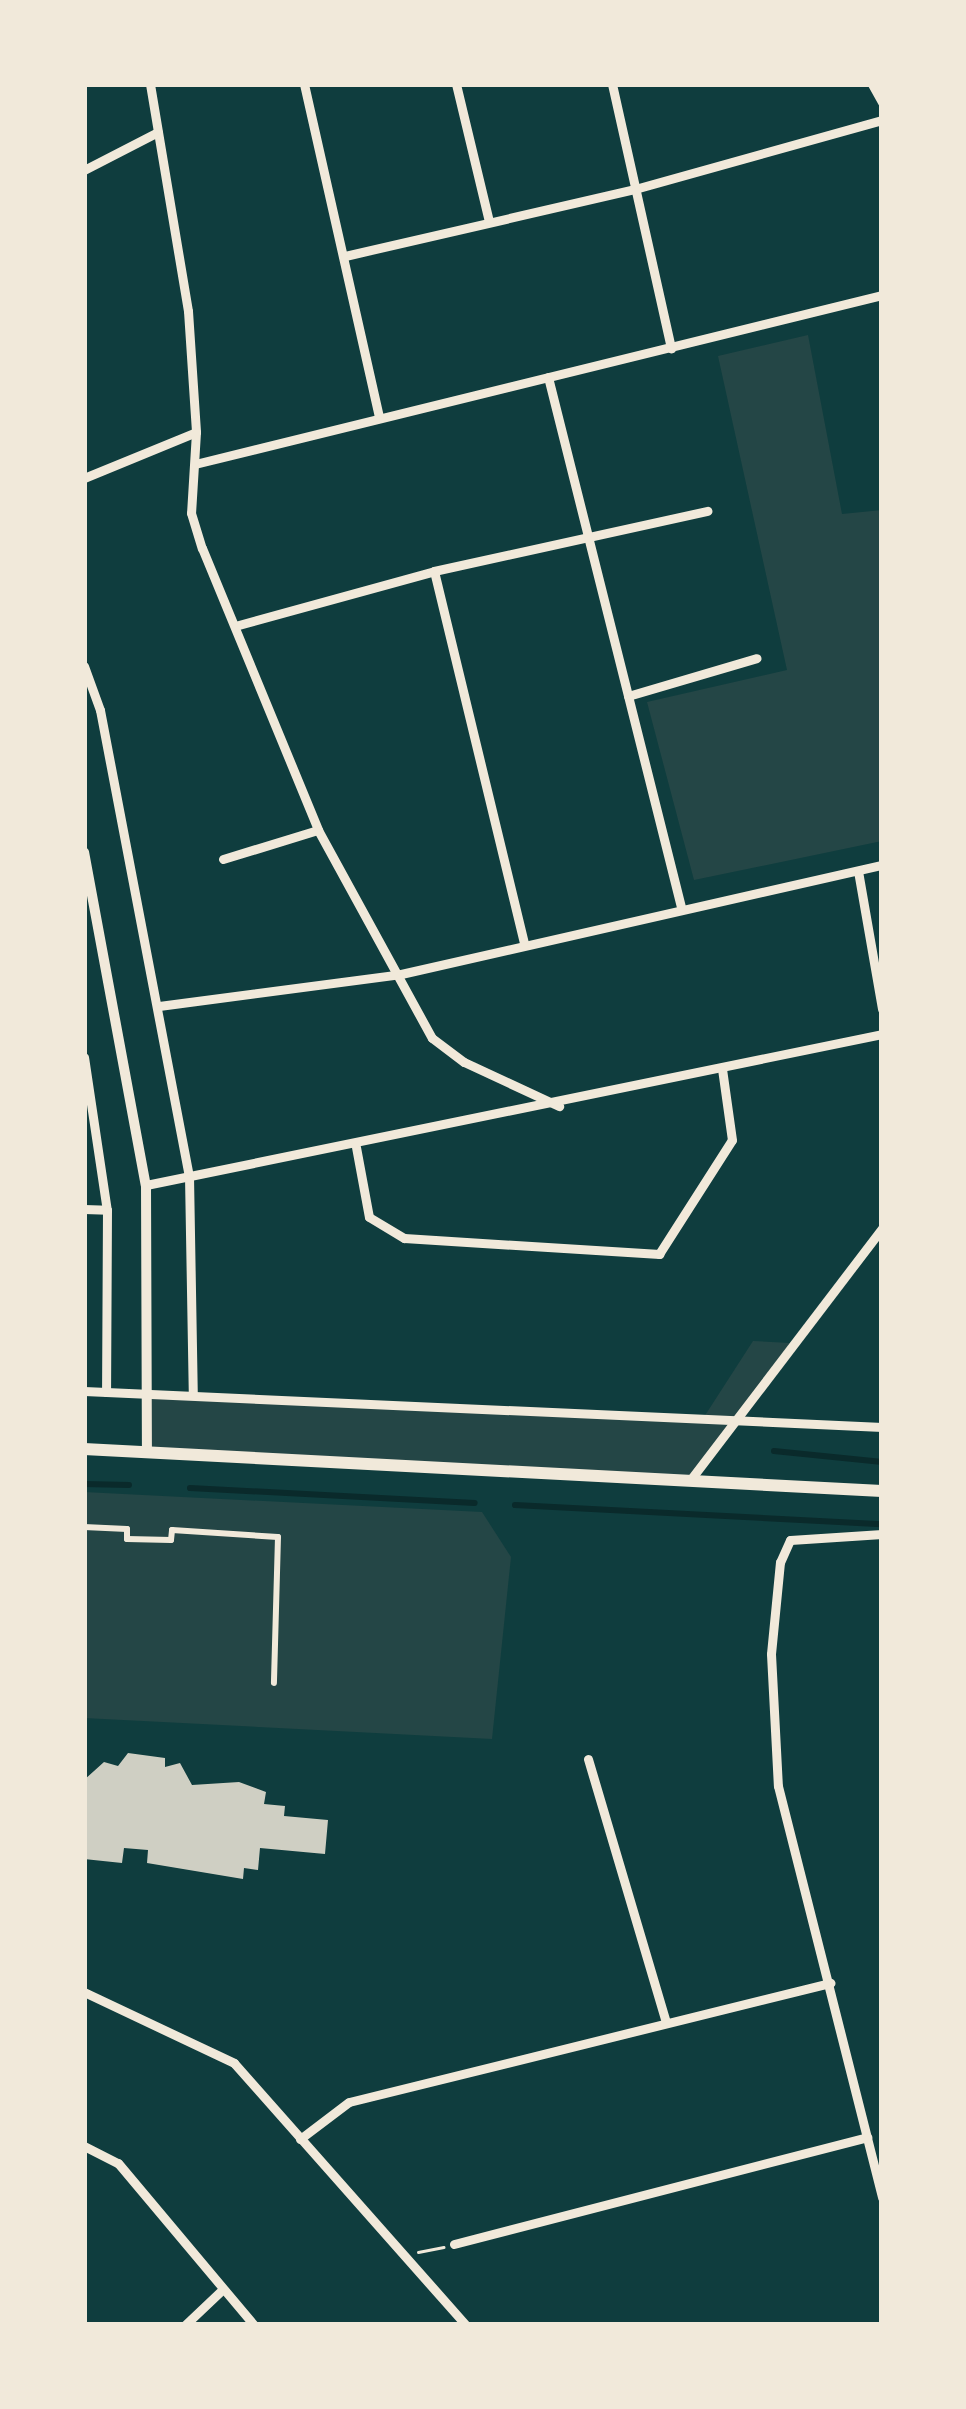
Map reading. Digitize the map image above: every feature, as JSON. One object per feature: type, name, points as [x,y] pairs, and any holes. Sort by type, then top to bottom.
[{"type":"main road","points":[[84,1449],[882,1492]]},
{"type":"street","points":[[150,84],[188,311],[196,432],[191,513],[235,626],[318,830],[432,1038],[464,1062],[559,1106]]},
{"type":"street","points":[[304,84],[379,416]]},
{"type":"street","points":[[456,84],[489,221]]},
{"type":"street","points":[[612,84],[671,348]]},
{"type":"street","points":[[872,84],[882,102]]},
{"type":"street","points":[[345,256],[635,189],[882,120]]},
{"type":"street","points":[[84,170],[158,133]]},
{"type":"street","points":[[195,464],[882,295]]},
{"type":"street","points":[[548,377],[681,907]]},
{"type":"street","points":[[84,478],[196,432]]},
{"type":"street","points":[[235,626],[434,571],[708,511]]},
{"type":"street","points":[[434,571],[524,943]]},
{"type":"street","points":[[628,696],[757,658]]},
{"type":"street","points":[[84,666],[100,710],[189,1175],[193,1395]]},
{"type":"street","points":[[223,859],[318,830]]},
{"type":"street","points":[[84,852],[146,1185],[151,1393],[147,1451]]},
{"type":"street","points":[[159,1006],[400,974],[882,865]]},
{"type":"street","points":[[858,871],[882,1009]]},
{"type":"street","points":[[146,1185],[559,1106],[882,1034]]},
{"type":"street","points":[[84,1057],[107,1210],[106,1392]]},
{"type":"street","points":[[356,1147],[369,1217],[404,1238],[659,1254],[732,1140],[722,1069]]},
{"type":"street","points":[[84,1210],[107,1210]]},
{"type":"street","points":[[691,1479],[874,1228],[882,1228]]},
{"type":"street","points":[[84,1391],[882,1427]]},
{"type":"street","points":[[84,1527],[127,1529],[127,1539],[171,1540],[172,1530],[278,1537],[274,1683]]},
{"type":"street","points":[[882,1534],[790,1540],[780,1562],[771,1654],[773,1743],[882,2198]]},
{"type":"street","points":[[588,1759],[666,2023]]},
{"type":"street","points":[[300,2138],[349,2102],[830,1982]]},
{"type":"street","points":[[84,1992],[234,2063],[466,2325]]},
{"type":"street","points":[[454,2244],[867,2137]]},
{"type":"street","points":[[84,2146],[118,2163],[254,2325]]},
{"type":"street","points":[[185,2325],[223,2289]]},
{"type":"path","points":[[404,2255],[454,2244]]},
{"type":"shaded area","points":[[808,335],[842,514],[882,510],[882,841],[694,880],[647,702],[787,670],[718,356]]},
{"type":"shaded area","points":[[753,1341],[790,1343],[691,1479],[147,1451],[151,1393],[704,1417]]},
{"type":"shaded area","points":[[84,1492],[482,1512],[511,1557],[492,1739],[84,1718]]},
{"type":"building","points":[[128,1753],[165,1758],[165,1767],[180,1763],[192,1785],[239,1782],[266,1792],[264,1804],[285,1806],[284,1816],[328,1820],[325,1854],[260,1848],[258,1870],[244,1868],[243,1879],[147,1863],[148,1850],[124,1848],[122,1863],[84,1859],[84,1780],[104,1762],[118,1766]]},
{"type":"waterway","points":[[774,1451],[882,1462]]},
{"type":"waterway","points":[[84,1484],[129,1485]]},
{"type":"waterway","points":[[190,1488],[475,1503]]},
{"type":"waterway","points":[[515,1505],[882,1524]]}]
